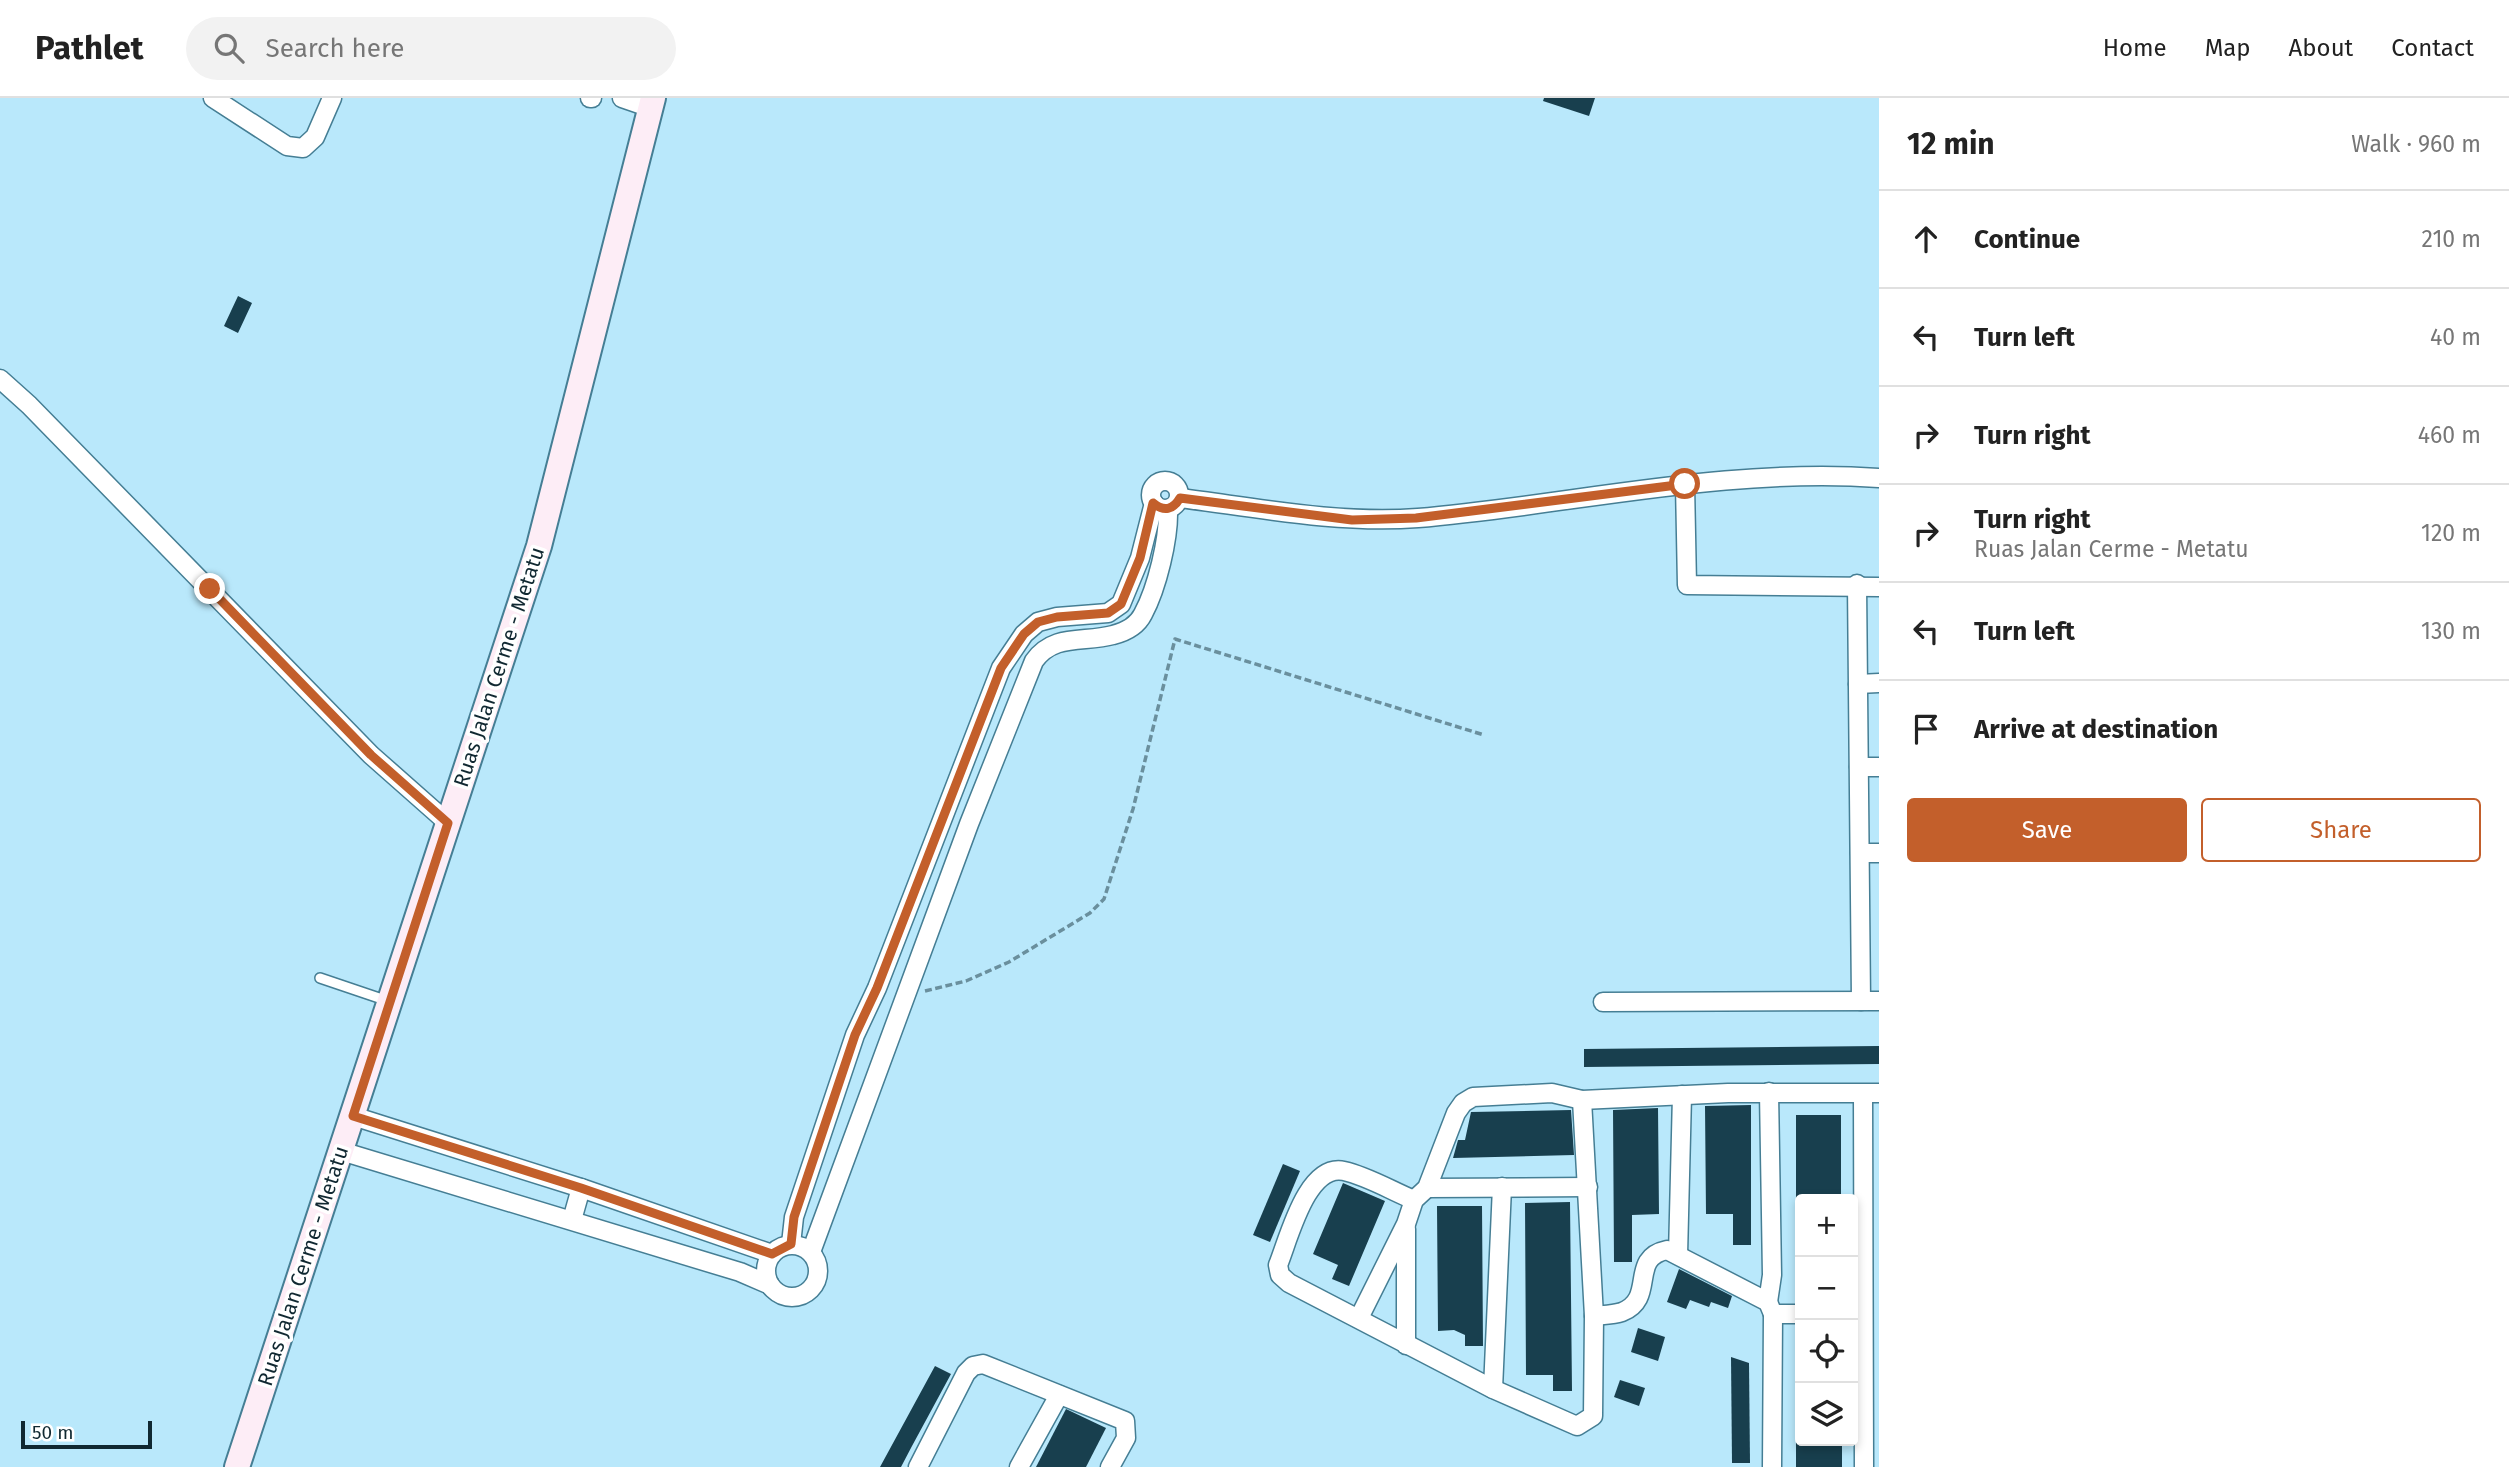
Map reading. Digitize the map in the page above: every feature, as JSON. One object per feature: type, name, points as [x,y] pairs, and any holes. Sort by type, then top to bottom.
[{"type":"main road","name":"Ruas Jalan Cerme - Metatu","points":[[237,1467],[539,546],[652,103]]},
{"type":"street","points":[[213,98],[287,146],[303,148],[315,137],[332,98]]},
{"type":"street","points":[[622,98],[652,103]]},
{"type":"street","points":[[0,379],[29,405],[371,755],[448,823]]},
{"type":"street","points":[[1167,503],[1352,520],[1416,518],[1685,484],[1792,477],[1879,478]]},
{"type":"street","points":[[1685,484],[1687,585],[1857,584],[1879,587]]},
{"type":"street","points":[[791,1244],[794,1217],[855,1035],[877,988],[1001,668],[1024,634],[1038,622],[1057,617],[1108,613],[1121,604],[1167,503]]},
{"type":"street","points":[[341,1151],[740,1272],[770,1285],[778,1293],[788,1297],[809,1291],[819,1272],[811,1252],[969,824],[1034,661],[1041,650],[1057,642],[1112,636],[1132,628],[1143,615],[1168,528],[1167,503]]},
{"type":"street","points":[[1603,1002],[1870,1001],[1860,853],[1857,584]]},
{"type":"street","points":[[1858,684],[1879,684]]},
{"type":"street","points":[[1859,767],[1879,767]]},
{"type":"street","points":[[1860,853],[1879,853]]},
{"type":"street","points":[[877,988],[906,998]]},
{"type":"street","points":[[1769,1092],[1772,1467]]},
{"type":"street","points":[[1359,1318],[1406,1224],[1456,1113],[1463,1103],[1473,1097],[1552,1093],[1582,1100],[1769,1092],[1871,1093],[1872,1194],[1866,1314],[1864,1467]]},
{"type":"street","points":[[1678,1255],[1682,1095]]},
{"type":"street","points":[[1582,1100],[1588,1187],[1594,1316],[1593,1416],[1586,1423],[1577,1426],[1493,1389],[1289,1283],[1280,1275],[1278,1265],[1311,1186],[1324,1173],[1345,1171],[1420,1194],[1502,1187],[1588,1187]]},
{"type":"street","points":[[353,1116],[581,1188],[772,1254]]},
{"type":"street","points":[[1493,1389],[1502,1187]]},
{"type":"street","points":[[572,1220],[581,1188]]},
{"type":"street","points":[[1406,1224],[1406,1345]]},
{"type":"street","points":[[770,1285],[766,1275],[772,1254],[791,1244],[811,1252]]},
{"type":"street","points":[[1594,1316],[1621,1312],[1640,1298],[1646,1261],[1655,1252],[1667,1250],[1770,1308],[1795,1313]]},
{"type":"street","points":[[918,1467],[966,1373],[973,1367],[984,1364],[1125,1421],[1126,1438],[1110,1467]]},
{"type":"street","points":[[1019,1467],[1059,1395]]},
{"type":"lane","points":[[320,978],[390,1002]]},
{"type":"path","points":[[906,998],[966,981],[1009,962],[1090,913],[1104,899],[1133,809],[1175,639],[1484,735]]},
{"type":"building","points":[[1544,98],[1595,98],[1589,116],[1543,101]]},
{"type":"building","points":[[238,296],[252,303],[238,333],[224,326]]},
{"type":"building","points":[[1879,1046],[1879,1064],[1584,1067],[1584,1049]]},
{"type":"building","points":[[1751,1105],[1751,1245],[1733,1245],[1733,1214],[1706,1214],[1705,1106]]},
{"type":"building","points":[[1658,1108],[1659,1214],[1632,1215],[1632,1262],[1614,1262],[1613,1110]]},
{"type":"building","points":[[1571,1110],[1574,1155],[1453,1158],[1458,1140],[1465,1140],[1471,1112]]},
{"type":"building","points":[[1796,1115],[1841,1115],[1841,1194],[1796,1194]]},
{"type":"building","points":[[1283,1164],[1300,1171],[1270,1242],[1253,1235]]},
{"type":"building","points":[[1343,1183],[1385,1201],[1349,1286],[1332,1279],[1338,1265],[1313,1254]]},
{"type":"building","points":[[1570,1202],[1572,1391],[1553,1391],[1553,1375],[1526,1375],[1525,1203]]},
{"type":"building","points":[[1437,1206],[1482,1206],[1483,1346],[1465,1346],[1465,1335],[1454,1330],[1438,1331]]},
{"type":"building","points":[[1679,1269],[1732,1296],[1728,1308],[1711,1302],[1709,1307],[1690,1300],[1686,1309],[1667,1302]]},
{"type":"building","points":[[1638,1328],[1665,1337],[1658,1361],[1631,1352]]},
{"type":"building","points":[[1731,1357],[1749,1363],[1750,1463],[1732,1463]]},
{"type":"building","points":[[935,1366],[951,1374],[901,1467],[880,1467]]},
{"type":"building","points":[[1620,1380],[1645,1388],[1639,1406],[1614,1397]]},
{"type":"building","points":[[1066,1409],[1106,1428],[1086,1467],[1036,1467]]},
{"type":"building","points":[[1796,1446],[1842,1446],[1842,1467],[1796,1467]]},
{"type":"route","points":[[210,589],[371,755],[448,823],[353,1116],[581,1188],[772,1254],[791,1244],[794,1217],[855,1035],[877,988],[1001,668],[1024,634],[1038,622],[1057,617],[1108,613],[1121,604],[1140,558],[1151,522],[1153,503],[1168,509],[1176,505],[1180,498],[1352,520],[1416,518],[1685,484]]}]
